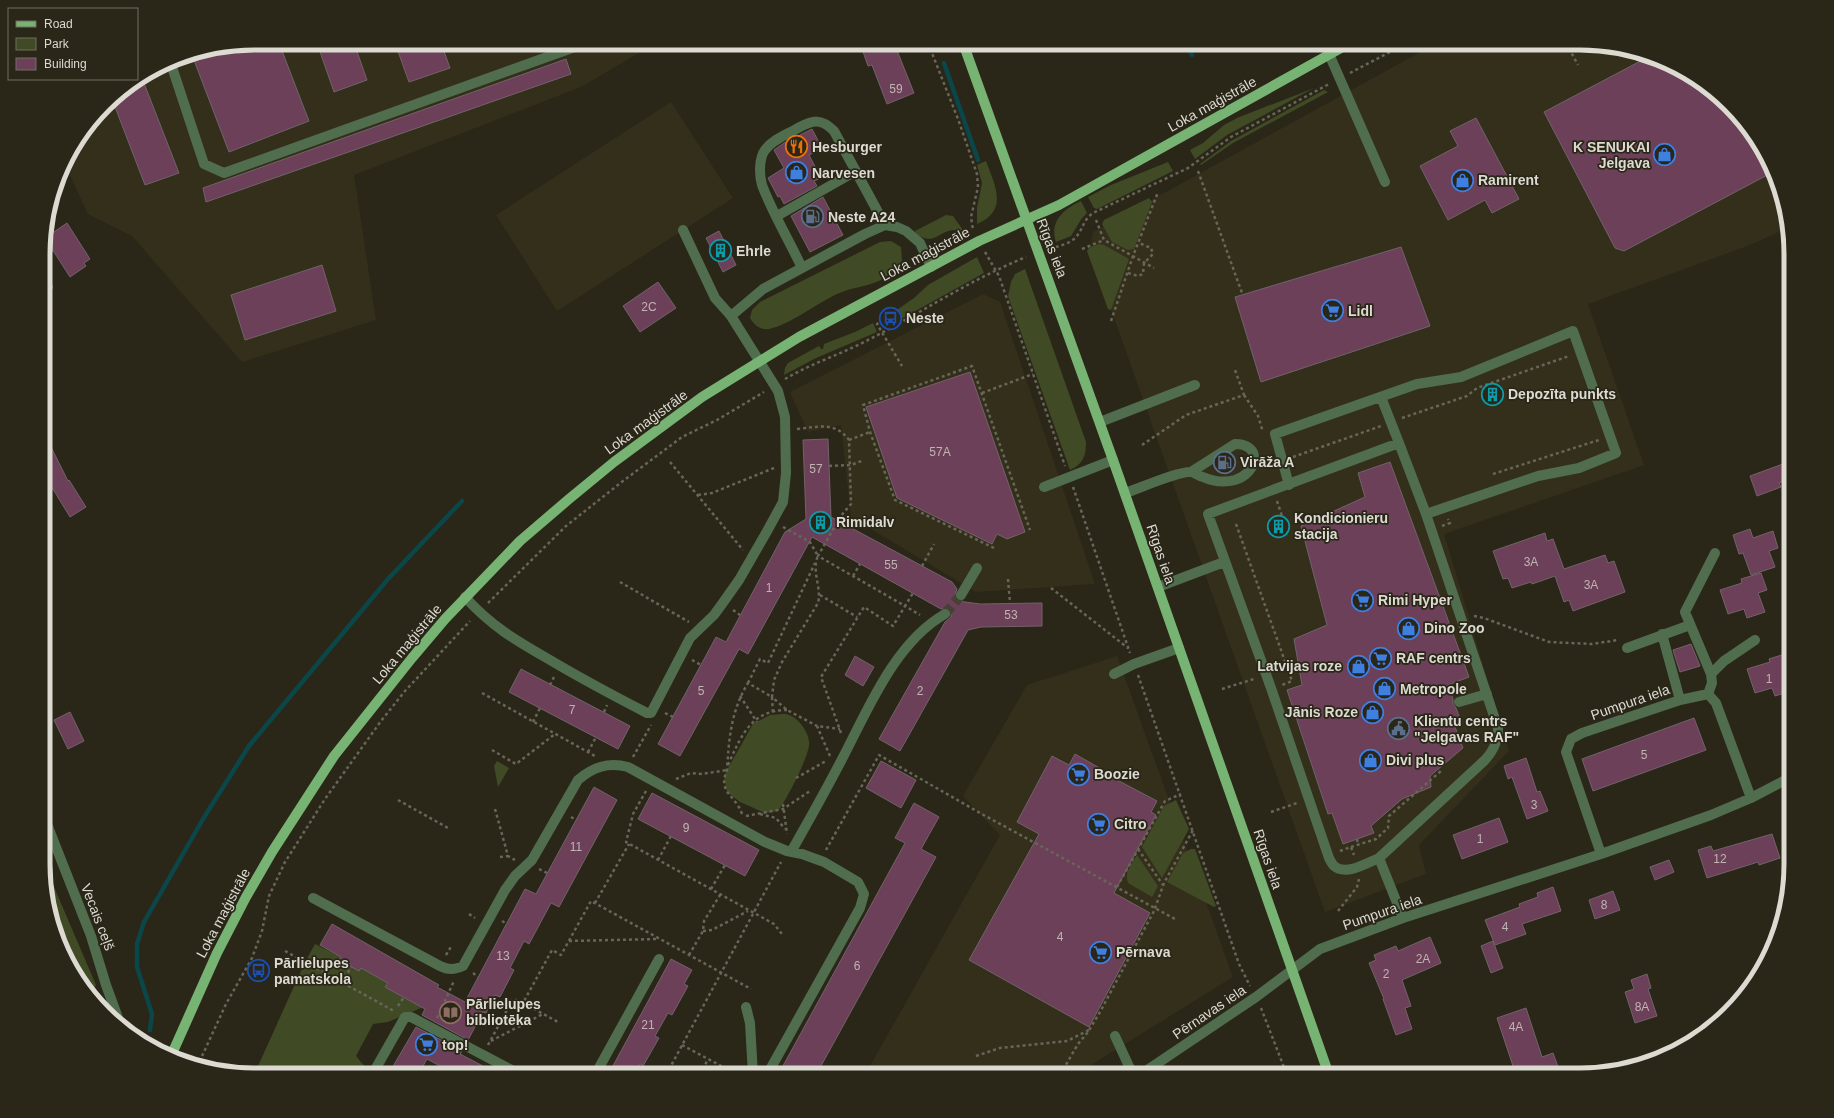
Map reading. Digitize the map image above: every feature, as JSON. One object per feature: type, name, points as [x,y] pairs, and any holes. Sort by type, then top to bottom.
[{"type":"main road","name":"Rīgas iela","points":[[965,50],[1114,460],[1327,1068]]},
{"type":"main road","name":"Loka maģistrāle","points":[[173,1051],[216,953],[272,852],[334,756],[412,658],[465,597],[520,541],[614,462],[702,397],[799,337],[979,242],[1094,186],[1337,50]]},
{"type":"street","points":[[172,67],[204,164],[224,173],[567,50]]},
{"type":"street","points":[[1329,54],[1385,182]]},
{"type":"street","points":[[802,268],[762,184],[760,167],[764,151],[771,143],[808,122],[819,121],[827,124],[834,131],[885,225]]},
{"type":"street","points":[[777,216],[856,171]]},
{"type":"street","points":[[731,316],[763,289],[865,234],[885,225],[897,227],[906,232],[920,244],[931,267]]},
{"type":"street","points":[[465,597],[479,612],[507,635],[612,695],[647,713],[651,713],[690,638],[718,609],[739,580],[783,502],[786,466],[785,417],[775,386],[761,361],[731,316],[716,298],[683,230]]},
{"type":"street","points":[[1289,484],[1275,434],[1417,384],[1461,377],[1573,332],[1616,453],[1579,468],[1538,476],[1426,514]]},
{"type":"street","points":[[1100,422],[1195,385]]},
{"type":"street","points":[[1381,397],[1399,443],[1426,514],[1498,728],[1498,738],[1491,753],[1379,858],[1358,867],[1344,870],[1334,866],[1329,858],[1266,675],[1224,562],[1208,514],[1399,443]]},
{"type":"street","points":[[1125,493],[1167,478],[1191,472],[1235,444],[1243,444],[1249,448],[1255,460],[1249,472],[1236,479],[1222,482],[1208,480],[1191,472]]},
{"type":"street","points":[[1044,487],[1114,460]]},
{"type":"street","points":[[1715,553],[1685,612],[1711,674],[1712,683],[1708,694],[1716,703],[1751,798]]},
{"type":"street","points":[[1158,587],[1224,562]]},
{"type":"street","points":[[960,595],[977,568]]},
{"type":"street","points":[[789,852],[823,796],[890,670],[899,656],[931,622],[944,614]]},
{"type":"street","points":[[1626,643],[1690,625]]},
{"type":"street","points":[[1662,634],[1680,700]]},
{"type":"street","points":[[1711,674],[1724,661],[1756,640]]},
{"type":"street","points":[[1114,674],[1134,664],[1179,648]]},
{"type":"street","points":[[1459,702],[1486,694]]},
{"type":"street","name":"Pumpura iela","points":[[1601,854],[1566,752],[1572,739],[1582,733],[1680,700],[1708,694]]},
{"type":"street","points":[[313,898],[440,966],[446,969],[455,970],[462,966],[505,890],[532,860],[553,826],[578,780],[588,772],[608,765],[628,767],[765,842],[789,852],[802,854],[820,861],[858,882],[864,894],[860,908],[771,1068]]},
{"type":"street","name":"Pumpura iela","points":[[1292,970],[1320,949],[1403,918],[1601,854],[1711,815],[1751,798],[1784,781]]},
{"type":"street","name":"Vecais ceļš","points":[[50,832],[91,936],[117,1015]]},
{"type":"street","points":[[1379,858],[1403,918]]},
{"type":"street","points":[[599,1068],[659,959]]},
{"type":"street","name":"Pērnavas iela","points":[[1150,1068],[1256,997],[1292,970]]},
{"type":"street","points":[[746,1008],[750,1023],[753,1068]]},
{"type":"street","points":[[376,1068],[405,1018],[411,1017],[508,1068]]},
{"type":"street","points":[[1115,1036],[1130,1068]]},
{"type":"path","points":[[931,50],[977,174],[978,187],[971,217],[971,225],[979,242],[996,270],[1240,964],[1267,1019],[1284,1068]]},
{"type":"path","points":[[1093,213],[1188,168],[1231,137],[1394,50]]},
{"type":"path","points":[[1570,50],[1578,65]]},
{"type":"path","points":[[1198,171],[1242,293]]},
{"type":"path","points":[[1111,321],[1133,256],[1158,192]]},
{"type":"path","points":[[1096,220],[1104,240],[1154,268]]},
{"type":"path","points":[[1082,249],[1104,240]]},
{"type":"path","points":[[1128,273],[1138,276],[1143,274],[1144,263],[1153,254],[1151,248],[1139,243]]},
{"type":"path","points":[[200,1061],[226,1004],[252,958],[262,931],[269,896],[285,862],[325,799],[404,691],[512,577],[566,526],[682,437],[717,420],[801,370],[862,344],[996,270]]},
{"type":"path","points":[[894,314],[877,324],[902,366]]},
{"type":"path","points":[[994,548],[895,500],[870,432],[863,405],[972,366],[1030,530]]},
{"type":"path","points":[[1235,370],[1244,395],[1258,416],[1264,437]]},
{"type":"path","points":[[982,393],[1033,374]]},
{"type":"path","points":[[1142,445],[1186,415],[1244,395]]},
{"type":"path","points":[[727,768],[732,720],[740,696],[760,659],[768,663],[818,556],[840,517],[851,504],[850,440],[844,433],[835,427],[785,429]]},
{"type":"path","points":[[850,440],[870,432]]},
{"type":"path","points":[[1493,474],[1610,436]]},
{"type":"path","points":[[829,466],[851,465],[864,460]]},
{"type":"path","points":[[670,462],[751,559]]},
{"type":"path","points":[[697,495],[712,493],[772,468],[786,466]]},
{"type":"path","points":[[772,521],[810,542],[818,556],[931,622]]},
{"type":"path","points":[[1236,524],[1292,681],[1281,685],[1284,692]]},
{"type":"path","points":[[922,566],[934,544]]},
{"type":"path","points":[[773,715],[772,697],[774,680],[782,662],[818,603],[820,595],[815,562]]},
{"type":"path","points":[[853,576],[860,564]]},
{"type":"path","points":[[1008,579],[1010,603]]},
{"type":"path","points":[[620,582],[699,629]]},
{"type":"path","points":[[1051,588],[1129,648]]},
{"type":"path","points":[[844,739],[821,677],[864,607],[893,626],[913,592]]},
{"type":"path","points":[[820,595],[858,617]]},
{"type":"path","points":[[1459,613],[1484,618],[1549,642],[1592,644],[1626,643]]},
{"type":"path","points":[[1222,689],[1266,675]]},
{"type":"path","points":[[748,683],[772,697],[787,710],[817,726],[840,728]]},
{"type":"path","points":[[482,693],[588,752],[608,765]]},
{"type":"path","points":[[740,696],[756,721]]},
{"type":"path","points":[[533,722],[540,708]]},
{"type":"path","points":[[744,816],[739,805],[727,792],[724,785],[724,776],[727,768],[737,745],[756,721],[764,714],[773,710],[787,710]]},
{"type":"path","points":[[628,767],[651,725],[647,713]]},
{"type":"path","points":[[796,778],[832,758],[817,726]]},
{"type":"path","points":[[492,750],[516,764],[555,734]]},
{"type":"path","points":[[588,752],[596,737]]},
{"type":"path","points":[[820,861],[879,755],[980,813],[1175,919]]},
{"type":"path","points":[[670,789],[677,777],[691,773],[702,774],[727,768]]},
{"type":"path","points":[[1339,851],[1376,839],[1388,828],[1389,816],[1441,771],[1439,769]]},
{"type":"path","points":[[676,779],[680,782]]},
{"type":"path","points":[[653,780],[633,814],[626,842],[774,924],[782,934]]},
{"type":"path","points":[[744,816],[783,809],[811,790],[816,790]]},
{"type":"path","points":[[1118,887],[1165,801],[1181,794]]},
{"type":"path","points":[[1271,812],[1308,799]]},
{"type":"path","points":[[398,800],[448,828]]},
{"type":"path","points":[[783,804],[787,836]]},
{"type":"path","points":[[495,809],[508,856]]},
{"type":"path","points":[[736,812],[751,820]]},
{"type":"path","points":[[758,814],[776,818],[782,823],[786,831]]},
{"type":"path","points":[[1064,1068],[1078,1044],[1089,1030],[1156,908],[1163,886],[1193,830]]},
{"type":"path","points":[[780,836],[787,836],[792,832]]},
{"type":"path","points":[[658,860],[671,836]]},
{"type":"path","points":[[1357,839],[1358,845]]},
{"type":"path","points":[[595,903],[629,844]]},
{"type":"path","points":[[1338,911],[1357,887],[1360,876],[1351,847]]},
{"type":"path","points":[[1138,849],[1163,886]]},
{"type":"path","points":[[670,1068],[789,852]]},
{"type":"path","points":[[500,857],[508,856],[526,866]]},
{"type":"path","points":[[710,889],[725,865]]},
{"type":"path","points":[[689,955],[703,931],[704,921],[720,894]]},
{"type":"path","points":[[523,1003],[552,950],[561,954],[591,901],[751,989]]},
{"type":"path","points":[[703,931],[712,930],[749,910]]},
{"type":"path","points":[[569,941],[660,939]]},
{"type":"path","points":[[285,951],[405,1018]]},
{"type":"path","points":[[342,983],[351,966]]},
{"type":"path","points":[[432,1028],[455,978],[455,970]]},
{"type":"path","points":[[483,1054],[513,998],[558,1022]]},
{"type":"path","points":[[490,1041],[543,1014]]},
{"type":"path","points":[[976,1056],[1000,1048],[1067,1041],[1089,1030]]},
{"type":"path","points":[[682,1045],[725,1068]]},
{"type":"path","points":[[704,1068],[708,1059]]},
{"type":"shaded area","points":[[240,50],[644,50],[581,87],[354,175],[376,320],[242,362],[132,236],[88,214],[68,170],[84,140],[101,119],[119,101],[140,84],[176,65],[201,57]]},
{"type":"shaded area","points":[[1424,50],[1594,50],[1633,57],[1658,65],[1694,84],[1715,101],[1733,119],[1750,140],[1757,152],[1769,176],[1773,188],[1783,230],[1750,245],[1588,304],[1644,465],[1444,534],[1509,751],[1419,845],[1426,874],[1325,912],[1090,250],[1093,232]]},
{"type":"shaded area","points":[[671,102],[733,198],[557,311],[496,215]]},
{"type":"shaded area","points":[[983,294],[1000,302],[1095,584],[976,592],[851,517],[841,425],[808,432],[790,392]]},
{"type":"shaded area","points":[[1117,656],[1233,977],[1086,1068],[869,1068],[1000,835],[963,796],[1027,685]]},
{"type":"green space","points":[[1314,88],[1227,135],[1195,159],[1190,150],[1203,143],[1224,125],[1237,118]]},
{"type":"green space","points":[[1324,90],[1328,92],[1233,143],[1201,165],[1200,164],[1231,141]]},
{"type":"green space","points":[[986,161],[996,188],[996,205],[993,212],[987,218],[977,224],[977,208],[982,183],[977,165]]},
{"type":"green space","points":[[1168,162],[1173,171],[1097,209],[1094,208],[1088,197],[1111,185]]},
{"type":"green space","points":[[1149,198],[1152,202],[1134,249],[1128,250],[1112,242],[1102,224],[1104,220]]},
{"type":"green space","points":[[1081,201],[1087,213],[1082,218],[1071,236],[1056,242],[1054,235],[1056,222],[1064,212]]},
{"type":"green space","points":[[946,215],[953,216],[963,230],[948,231],[931,239],[927,239],[916,234],[915,231]]},
{"type":"green space","points":[[891,241],[901,247],[902,261],[879,281],[840,293],[777,327],[763,329],[758,327],[750,318],[752,310],[760,302],[880,242]]},
{"type":"green space","points":[[1099,244],[1104,245],[1129,259],[1111,310],[1108,309],[1087,251],[1089,248]]},
{"type":"green space","points":[[977,257],[984,273],[899,320],[894,312],[914,298],[928,285]]},
{"type":"green space","points":[[1025,269],[1086,442],[1083,459],[1078,465],[1070,470],[1008,296],[1011,282],[1015,274]]},
{"type":"green space","points":[[873,323],[877,332],[816,358],[784,375],[785,368],[788,363],[819,346],[823,349],[824,344]]},
{"type":"green space","points":[[787,714],[797,720],[806,732],[809,746],[801,770],[782,805],[778,811],[765,813],[740,802],[727,792],[724,777],[753,724],[770,715]]},
{"type":"green space","points":[[497,761],[509,768],[498,787],[494,766]]},
{"type":"green space","points":[[1176,800],[1189,829],[1162,878],[1142,847],[1164,806]]},
{"type":"green space","points":[[1191,849],[1195,849],[1216,906],[1214,907],[1167,882],[1183,853]]},
{"type":"green space","points":[[1137,855],[1158,886],[1152,897],[1128,883],[1128,872]]},
{"type":"green space","points":[[50,878],[96,985],[93,989],[84,978],[65,942],[57,917]]},
{"type":"green space","points":[[315,944],[341,957],[339,960],[361,968],[388,983],[385,987],[412,1002],[428,1005],[388,1022],[373,1024],[356,1056],[364,1068],[257,1068],[305,962]]},
{"type":"building","points":[[240,50],[282,50],[309,121],[229,152],[194,59]]},
{"type":"building","points":[[319,50],[356,50],[367,80],[334,92]]},
{"type":"building","points":[[398,50],[444,50],[450,68],[409,82]]},
{"type":"building","points":[[862,50],[897,50],[914,93],[887,104],[872,65],[868,66]]},
{"type":"building","points":[[566,59],[571,74],[206,202],[203,188]]},
{"type":"building","name":"K SENUKAI Jelgava","points":[[1643,60],[1658,65],[1682,77],[1694,84],[1715,101],[1733,119],[1750,140],[1768,175],[1624,251],[1615,248],[1544,112]]},
{"type":"building","points":[[144,82],[179,173],[145,185],[114,106]]},
{"type":"building","points":[[1476,118],[1519,199],[1492,213],[1485,200],[1448,220],[1420,166],[1458,146],[1450,131]]},
{"type":"building","points":[[812,129],[822,148],[809,155],[821,178],[814,181],[817,186],[784,204],[780,196],[778,197],[768,178],[784,168],[774,150],[784,143]]},
{"type":"building","name":"Neste A24","points":[[823,197],[843,235],[810,252],[791,216]]},
{"type":"building","points":[[67,223],[90,259],[84,263],[86,266],[70,277],[50,246],[51,234]]},
{"type":"building","name":"Ehrle","points":[[719,231],[736,265],[723,272],[706,238]]},
{"type":"building","name":"Lidl","points":[[1401,247],[1430,326],[1261,382],[1235,297]]},
{"type":"building","points":[[322,265],[336,311],[245,340],[231,295]]},
{"type":"building","points":[[658,282],[676,308],[640,332],[623,306]]},
{"type":"building","points":[[970,372],[1025,532],[1007,539],[997,534],[992,544],[897,498],[866,407]]},
{"type":"building","points":[[828,439],[831,517],[952,582],[957,589],[955,595],[958,601],[980,604],[1042,603],[1042,626],[981,627],[968,630],[900,751],[879,739],[945,622],[951,617],[951,611],[947,608],[941,609],[812,537],[748,654],[739,649],[680,756],[658,744],[716,637],[726,642],[785,532],[806,519],[803,440]]},
{"type":"building","points":[[50,445],[68,481],[69,480],[86,507],[70,517],[50,484]]},
{"type":"building","name":"RAF centrs","points":[[1390,462],[1469,677],[1448,685],[1453,699],[1453,704],[1459,716],[1452,719],[1463,748],[1430,776],[1431,787],[1402,799],[1371,826],[1374,833],[1343,844],[1332,813],[1328,814],[1287,690],[1302,685],[1294,639],[1327,625],[1301,526],[1365,497],[1358,473]]},
{"type":"building","points":[[1783,464],[1784,466],[1784,481],[1779,483],[1781,487],[1757,496],[1750,476]]},
{"type":"building","points":[[1750,529],[1753,538],[1773,531],[1778,548],[1769,551],[1775,567],[1751,575],[1743,553],[1739,554],[1733,535]]},
{"type":"building","points":[[1545,533],[1547,541],[1553,539],[1564,569],[1605,555],[1608,563],[1614,561],[1625,592],[1573,611],[1569,600],[1564,602],[1555,576],[1532,584],[1531,582],[1512,588],[1508,578],[1503,579],[1493,551]]},
{"type":"building","points":[[1761,573],[1767,590],[1758,593],[1765,612],[1747,618],[1744,609],[1728,614],[1720,590],[1742,583],[1741,579]]},
{"type":"building","points":[[1691,644],[1700,666],[1680,672],[1673,650]]},
{"type":"building","points":[[1784,654],[1784,693],[1775,696],[1772,688],[1755,693],[1747,669],[1770,662],[1769,659]]},
{"type":"building","points":[[855,656],[874,667],[863,686],[845,675]]},
{"type":"building","points":[[521,669],[630,726],[618,749],[509,692]]},
{"type":"building","points":[[70,712],[84,741],[68,749],[54,720]]},
{"type":"building","points":[[1694,718],[1706,750],[1593,791],[1582,759]]},
{"type":"building","points":[[1075,754],[1103,770],[1102,772],[1157,801],[1151,812],[1156,815],[1114,893],[1150,913],[1089,1027],[969,960],[1039,834],[1017,822],[1052,756],[1069,765]]},
{"type":"building","points":[[1526,758],[1537,792],[1540,791],[1548,811],[1527,819],[1512,777],[1508,779],[1504,766]]},
{"type":"building","points":[[881,761],[916,780],[901,808],[866,788]]},
{"type":"building","points":[[594,787],[617,800],[559,907],[551,903],[529,944],[524,941],[510,968],[514,970],[500,997],[495,995],[486,1013],[483,1012],[468,1040],[422,1015],[425,1009],[385,987],[388,983],[361,968],[359,971],[339,960],[341,957],[320,945],[332,924],[439,985],[437,987],[465,1002],[525,889],[536,894]]},
{"type":"building","points":[[652,793],[759,850],[745,876],[638,819]]},
{"type":"building","points":[[914,803],[939,817],[921,849],[936,857],[820,1068],[782,1068],[905,843],[895,838]]},
{"type":"building","points":[[1499,818],[1508,842],[1462,859],[1453,835]]},
{"type":"building","points":[[1772,834],[1780,858],[1759,865],[1758,862],[1707,878],[1698,850],[1711,846],[1713,851]]},
{"type":"building","points":[[1669,860],[1674,872],[1655,880],[1650,867]]},
{"type":"building","points":[[1553,887],[1561,911],[1522,924],[1526,934],[1495,945],[1485,920],[1520,907],[1519,904],[1538,897],[1537,893]]},
{"type":"building","points":[[1613,891],[1620,910],[1595,919],[1589,900]]},
{"type":"building","points":[[1430,937],[1441,963],[1402,980],[1411,1006],[1405,1008],[1412,1029],[1396,1035],[1384,999],[1369,963],[1376,960],[1374,955],[1396,946],[1398,951]]},
{"type":"building","points":[[1493,941],[1503,968],[1491,973],[1481,946]]},
{"type":"building","points":[[671,959],[692,970],[684,984],[688,986],[672,1015],[668,1013],[655,1036],[659,1038],[643,1066],[640,1064],[638,1068],[612,1068]]},
{"type":"building","points":[[1647,974],[1651,988],[1648,989],[1657,1016],[1635,1023],[1625,992],[1634,989],[1631,980]]},
{"type":"building","points":[[1526,1008],[1542,1057],[1553,1053],[1558,1068],[1514,1068],[1497,1018]]},
{"type":"building","points":[[416,1027],[462,1051],[460,1054],[487,1068],[444,1068],[427,1059],[422,1068],[392,1068]]},
{"type":"waterway","points":[[1190,50],[1192,55]]},
{"type":"waterway","points":[[944,63],[978,160]]},
{"type":"waterway","points":[[150,1030],[152,1014],[137,967],[137,944],[144,922],[203,819],[249,746],[388,579],[462,501]]},
{"type":"tunnel","points":[[945,614],[961,595]]},
{"type":"place","name":"Hesburger","points":[[797,147]]},
{"type":"place","name":"K SENUKAI Jelgava","points":[[1665,155]]},
{"type":"place","name":"Narvesen","points":[[797,173]]},
{"type":"place","name":"Ramirent","points":[[1462,180]]},
{"type":"place","name":"Neste A24","points":[[812,217]]},
{"type":"place","name":"Ehrle","points":[[721,251]]},
{"type":"place","name":"Lidl","points":[[1332,311]]},
{"type":"place","name":"Neste","points":[[891,318]]},
{"type":"place","name":"Depozīta punkts","points":[[1492,394]]},
{"type":"place","name":"Virāža A","points":[[1225,462]]},
{"type":"place","name":"Rimidalv","points":[[821,522]]},
{"type":"place","name":"Kondicionieru stacija","points":[[1278,526]]},
{"type":"place","name":"Rimi Hyper","points":[[1362,600]]},
{"type":"place","name":"Dino Zoo","points":[[1409,628]]},
{"type":"place","name":"RAF centrs","points":[[1380,658]]},
{"type":"place","name":"Latvijas roze","points":[[1358,666]]},
{"type":"place","name":"Metropole","points":[[1384,689]]},
{"type":"place","name":"Jānis Roze","points":[[1373,712]]},
{"type":"place","name":"Klientu centrs \"Jelgavas RAF\"","points":[[1398,729]]},
{"type":"place","name":"Divi plus","points":[[1370,760]]},
{"type":"place","name":"Boozie","points":[[1079,774]]},
{"type":"place","name":"Citro","points":[[1098,824]]},
{"type":"place","name":"Pērnava","points":[[1100,952]]},
{"type":"place","name":"Pārlielupes pamatskola","points":[[259,971]]},
{"type":"place","name":"Pārlielupes bibliotēka","points":[[450,1012]]},
{"type":"place","name":"top!","points":[[426,1045]]}]
